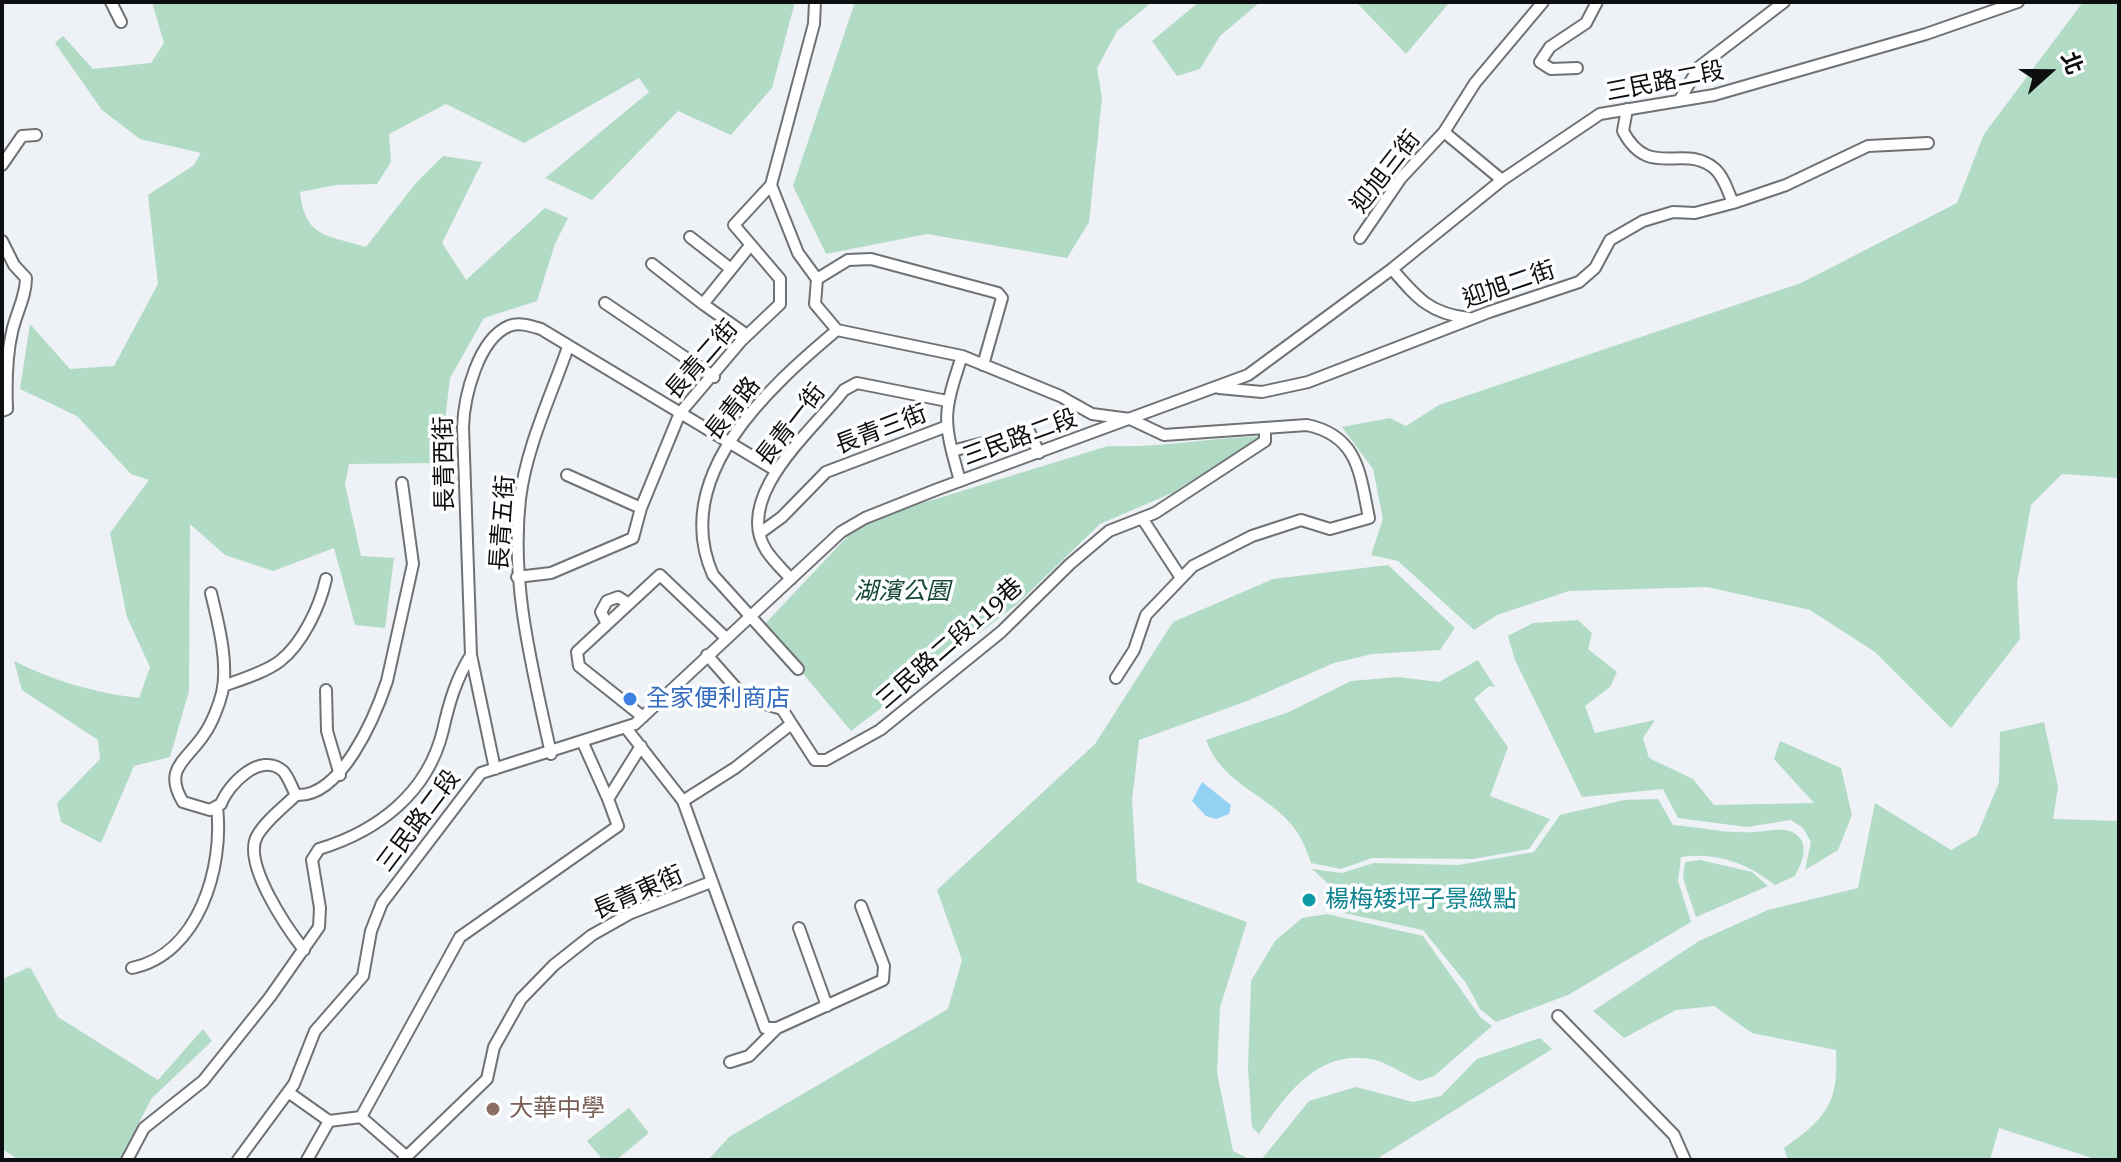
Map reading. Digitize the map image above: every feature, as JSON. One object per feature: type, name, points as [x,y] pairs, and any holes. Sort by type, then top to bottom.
[{"type":"street","points":[[111,2],[121,22]]},
{"type":"street","points":[[703,304],[749,247],[734,225],[771,185],[814,24],[815,2]]},
{"type":"street","name":"迎旭三街","points":[[1360,238],[1401,178],[1444,132],[1475,83],[1543,2]]},
{"type":"street","points":[[1577,68],[1551,69],[1540,62],[1550,47],[1586,23],[1597,2]]},
{"type":"street","points":[[1679,101],[1699,67],[1784,2]]},
{"type":"street","name":"三民路二段","points":[[238,1160],[288,1092],[315,1031],[363,976],[371,931],[382,903],[481,773],[583,743],[626,728],[643,717],[725,637],[841,532],[865,518],[960,481],[1248,375],[1392,269],[1502,180],[1600,114],[1714,95],[1926,34],[2018,2]]},
{"type":"street","points":[[1627,109],[1623,131],[1641,155],[1657,160],[1700,160],[1717,171],[1733,203]]},
{"type":"street","name":"迎旭三街","points":[[1444,132],[1502,180]]},
{"type":"street","points":[[2,165],[22,136],[36,135]]},
{"type":"street","name":"迎旭二街","points":[[1217,388],[1262,392],[1308,382],[1471,319],[1579,282],[1595,268],[1610,240],[1643,221],[1673,212],[1695,213],[1733,203],[1786,185],[1868,146],[1928,143]]},
{"type":"street","points":[[771,185],[798,253],[817,279],[815,304],[837,330],[962,356],[1060,396],[1092,414],[1130,419],[1164,435],[1307,425],[1327,431],[1341,442],[1358,466],[1369,518],[1330,529],[1301,520],[1219,551],[1181,578],[1146,615],[1134,650],[1116,678]]},
{"type":"street","points":[[690,237],[731,269]]},
{"type":"street","points":[[2,241],[14,265],[26,278],[26,294],[19,303],[11,337],[7,409],[2,411]]},
{"type":"street","name":"長青二街","points":[[517,577],[551,573],[633,538],[641,508],[680,413],[747,335],[780,304],[780,279],[749,247]]},
{"type":"street","points":[[817,279],[848,260],[871,259],[998,293],[1002,298],[997,323],[983,365]]},
{"type":"street","points":[[652,264],[747,335]]},
{"type":"street","points":[[1392,269],[1424,303],[1443,315],[1471,319]]},
{"type":"street","points":[[605,303],[714,377]]},
{"type":"street","name":"長青西街","points":[[495,769],[471,655],[464,400],[471,378],[494,336],[510,326],[523,324],[541,329],[775,470]]},
{"type":"street","name":"長青路","points":[[798,669],[713,575],[704,556],[701,527],[713,469],[728,443],[786,373],[837,330]]},
{"type":"street","name":"長青五街","points":[[551,754],[517,577],[520,499],[527,466],[568,347]]},
{"type":"street","points":[[960,481],[945,427],[947,401],[962,356]]},
{"type":"street","name":"長青一街","points":[[760,533],[762,503],[775,470],[844,390],[857,383],[947,401]]},
{"type":"street","name":"長青三街","points":[[760,533],[782,517],[826,472],[945,427]]},
{"type":"street","name":"三民路二段119巷","points":[[707,655],[745,698],[782,709],[815,760],[826,760],[880,730],[1001,632],[1099,539],[1142,518],[1265,441],[1265,429]]},
{"type":"street","points":[[952,451],[1029,431],[1039,453]]},
{"type":"street","points":[[567,475],[641,508]]},
{"type":"street","points":[[304,950],[281,920],[257,866],[256,838],[296,795],[319,791],[340,775],[381,699],[408,595],[413,553],[402,483]]},
{"type":"street","points":[[1142,518],[1181,578]]},
{"type":"street","points":[[760,533],[765,549],[791,579]]},
{"type":"street","points":[[643,717],[579,666],[577,652],[660,575],[725,637]]},
{"type":"street","points":[[223,686],[279,662],[293,647],[321,601],[326,579]]},
{"type":"street","points":[[211,593],[223,686],[206,732],[174,775],[175,789],[183,802],[197,809],[217,807]]},
{"type":"street","points":[[607,624],[601,612],[607,601],[618,597],[629,604]]},
{"type":"street","points":[[127,1160],[144,1128],[211,1072],[319,927],[320,908],[312,860],[319,849],[345,841],[373,825],[416,790],[443,731],[448,704],[471,655]]},
{"type":"street","points":[[326,690],[327,731],[340,775]]},
{"type":"street","points":[[683,801],[735,768],[790,725]]},
{"type":"street","name":"長青東街","points":[[626,728],[683,801],[759,1016],[765,1028],[777,1028]]},
{"type":"street","points":[[361,1117],[460,937],[618,826],[583,743]]},
{"type":"street","points":[[608,799],[641,746]]},
{"type":"street","points":[[132,968],[153,963],[194,925],[217,848],[217,807],[226,792],[249,770],[269,766],[283,771],[296,795]]},
{"type":"street","name":"長青東街","points":[[405,1158],[487,1079],[494,1047],[521,999],[554,965],[592,935],[631,913],[711,882]]},
{"type":"street","points":[[730,1062],[749,1056],[777,1028],[883,980],[884,966],[861,906]]},
{"type":"street","points":[[799,928],[827,1006]]},
{"type":"street","points":[[1558,1016],[1674,1135],[1685,1160]]},
{"type":"street","points":[[288,1092],[329,1121],[361,1117]]},
{"type":"street","points":[[361,1117],[405,1158]]},
{"type":"street","points":[[307,1160],[329,1121]]},
{"type":"green space","points":[[152,2],[795,2],[772,88],[731,135],[678,111],[592,200],[545,178],[649,92],[639,78],[524,143],[446,104],[389,134],[391,162],[377,184],[336,185],[300,192],[307,218],[320,232],[366,247],[416,183],[443,156],[482,162],[442,243],[466,280],[545,208],[568,218],[555,244],[537,301],[484,318],[450,378],[440,463],[349,464],[345,484],[361,556],[394,558],[385,628],[355,625],[334,548],[273,571],[225,555],[190,524],[189,691],[170,757],[134,766],[101,843],[61,822],[57,803],[100,759],[98,740],[22,690],[14,661],[75,685],[139,698],[150,667],[127,617],[110,533],[149,480],[131,474],[77,416],[20,389],[30,324],[70,369],[114,366],[158,284],[148,195],[194,165],[201,153],[140,139],[102,110],[55,43],[63,36],[93,69],[151,63],[164,43]]},
{"type":"green space","points":[[855,2],[1152,2],[1117,31],[1097,68],[1102,98],[1089,222],[1067,258],[927,234],[826,254],[793,186]]},
{"type":"green space","points":[[1199,2],[1260,2],[1220,36],[1200,69],[1177,76],[1152,41]]},
{"type":"green space","points":[[1356,2],[1450,2],[1406,54]]},
{"type":"green space","points":[[2083,2],[2119,2],[2119,478],[2062,474],[2031,505],[2017,583],[2020,639],[1951,728],[1875,652],[1810,610],[1707,587],[1569,591],[1497,615],[1474,630],[1398,561],[1371,555],[1383,519],[1373,469],[1342,427],[1390,418],[1406,426],[1439,405],[1801,283],[1957,203],[1984,134]]},
{"type":"green space","name":"湖濱公園","points":[[1262,436],[1172,493],[1100,524],[1016,605],[851,731],[763,626],[861,522],[1108,446],[1146,446]]},
{"type":"green space","points":[[1388,565],[1455,628],[1440,650],[1372,654],[1334,663],[1247,701],[1139,740],[1132,801],[1137,882],[1247,922],[1220,1007],[1217,1073],[1233,1151],[1251,1160],[708,1160],[729,1137],[948,1009],[962,960],[937,890],[1095,744],[1173,622],[1273,579]]},
{"type":"green space","points":[[1578,620],[1592,633],[1588,649],[1617,672],[1610,687],[1585,706],[1595,733],[1655,720],[1643,738],[1649,758],[1693,779],[1714,805],[1814,803],[1774,759],[1780,741],[1841,768],[1852,815],[1838,850],[1805,870],[1811,842],[1803,828],[1791,820],[1747,827],[1678,818],[1663,789],[1582,797],[1515,660],[1508,636],[1533,623]]},
{"type":"green space","points":[[1478,660],[1495,687],[1489,686],[1474,699],[1508,747],[1490,796],[1550,819],[1529,849],[1473,859],[1372,858],[1341,869],[1311,863],[1295,829],[1285,817],[1223,768],[1206,740],[1289,712],[1351,681],[1398,677],[1439,682]]},
{"type":"green space","points":[[2044,722],[2058,787],[2053,819],[2119,821],[2119,1160],[2098,1160],[1999,1128],[1990,1160],[1788,1160],[1784,1148],[1820,1118],[1832,1097],[1836,1050],[1752,1033],[1714,1006],[1676,1010],[1624,1038],[1593,1011],[1699,941],[1768,910],[1858,888],[1875,803],[1951,850],[1977,835],[1999,783],[2000,732]]},
{"type":"green space","points":[[1658,799],[1673,825],[1734,832],[1793,832],[1801,839],[1804,850],[1795,876],[1775,885],[1731,861],[1707,856],[1681,857],[1678,881],[1691,922],[1568,995],[1496,1022],[1480,1009],[1466,983],[1423,930],[1344,913],[1334,889],[1312,869],[1342,873],[1374,863],[1458,865],[1534,852],[1560,815],[1624,800]]},
{"type":"green space","points":[[1700,860],[1752,872],[1768,886],[1696,917],[1683,878],[1685,862]]},
{"type":"green space","points":[[1327,914],[1423,936],[1481,1018],[1492,1026],[1434,1076],[1419,1081],[1375,1060],[1337,1060],[1321,1067],[1293,1090],[1259,1134],[1252,1127],[1248,1068],[1251,981],[1275,941],[1302,918]]},
{"type":"green space","points":[[30,967],[58,1017],[158,1080],[203,1029],[212,1041],[152,1098],[119,1160],[19,1160],[2,1149],[2,979]]},
{"type":"green space","points":[[1540,1038],[1552,1049],[1375,1160],[1261,1160],[1309,1101],[1356,1087],[1413,1102],[1441,1096],[1477,1059]]},
{"type":"green space","points":[[629,1108],[649,1133],[616,1160],[603,1160],[587,1141]]},
{"type":"water","points":[[1202,782],[1231,805],[1229,814],[1216,819],[1206,816],[1192,801]]},
{"type":"place","name":"全家便利商店","points":[[630,699]]},
{"type":"place","name":"楊梅矮坪子景緻點","points":[[1309,900]]},
{"type":"place","name":"大華中學","points":[[493,1109]]}]
